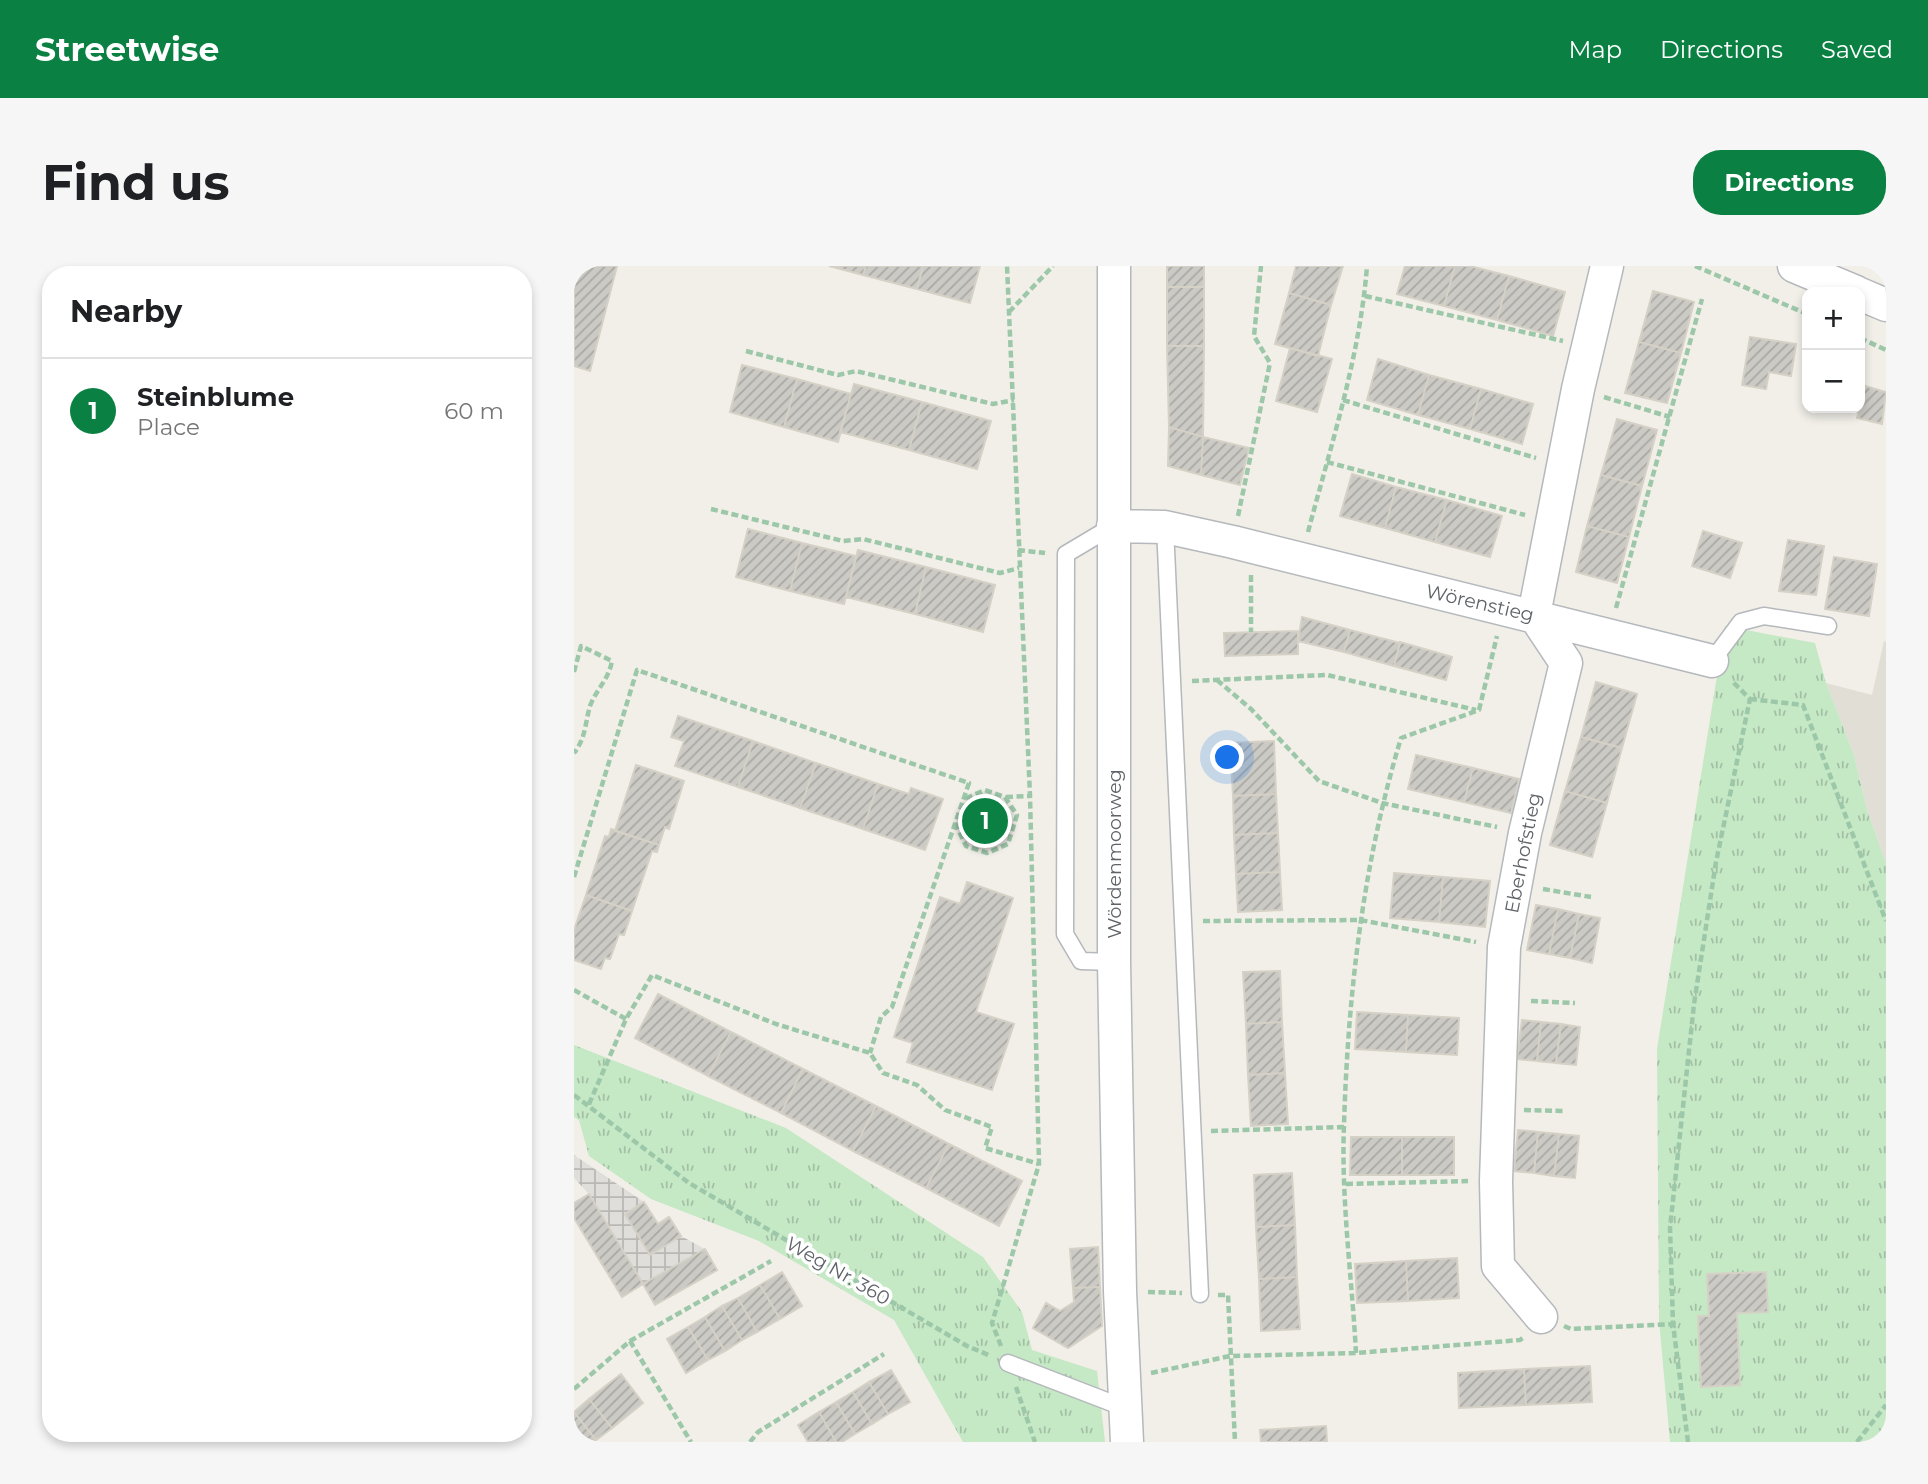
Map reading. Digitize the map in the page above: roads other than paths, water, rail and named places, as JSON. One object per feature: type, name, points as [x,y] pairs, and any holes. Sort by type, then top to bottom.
[{"type":"street","name":"Wördenmoorweg","points":[[1114,266],[1114,962],[1120,1291],[1128,1442]]},
{"type":"street","points":[[1519,612],[1552,523],[1578,389],[1607,266]]},
{"type":"street","points":[[1794,266],[1844,287]]},
{"type":"street","points":[[1865,296],[1886,305]]},
{"type":"street","name":"Wörenstieg","points":[[1113,526],[1165,527],[1242,544],[1712,661]]},
{"type":"street","name":"Eberhofstieg","points":[[1519,612],[1566,663],[1525,833],[1504,947],[1496,1181],[1498,1266],[1541,1317]]},
{"type":"lane","points":[[1113,526],[1066,554],[1065,934],[1081,961],[1114,962]]},
{"type":"lane","points":[[1165,527],[1200,1294]]},
{"type":"lane","points":[[1712,661],[1741,622],[1764,616],[1828,626]]},
{"type":"lane","points":[[1007,1363],[1124,1393]]},
{"type":"place","name":"Steinblume","points":[[985,821]]}]
